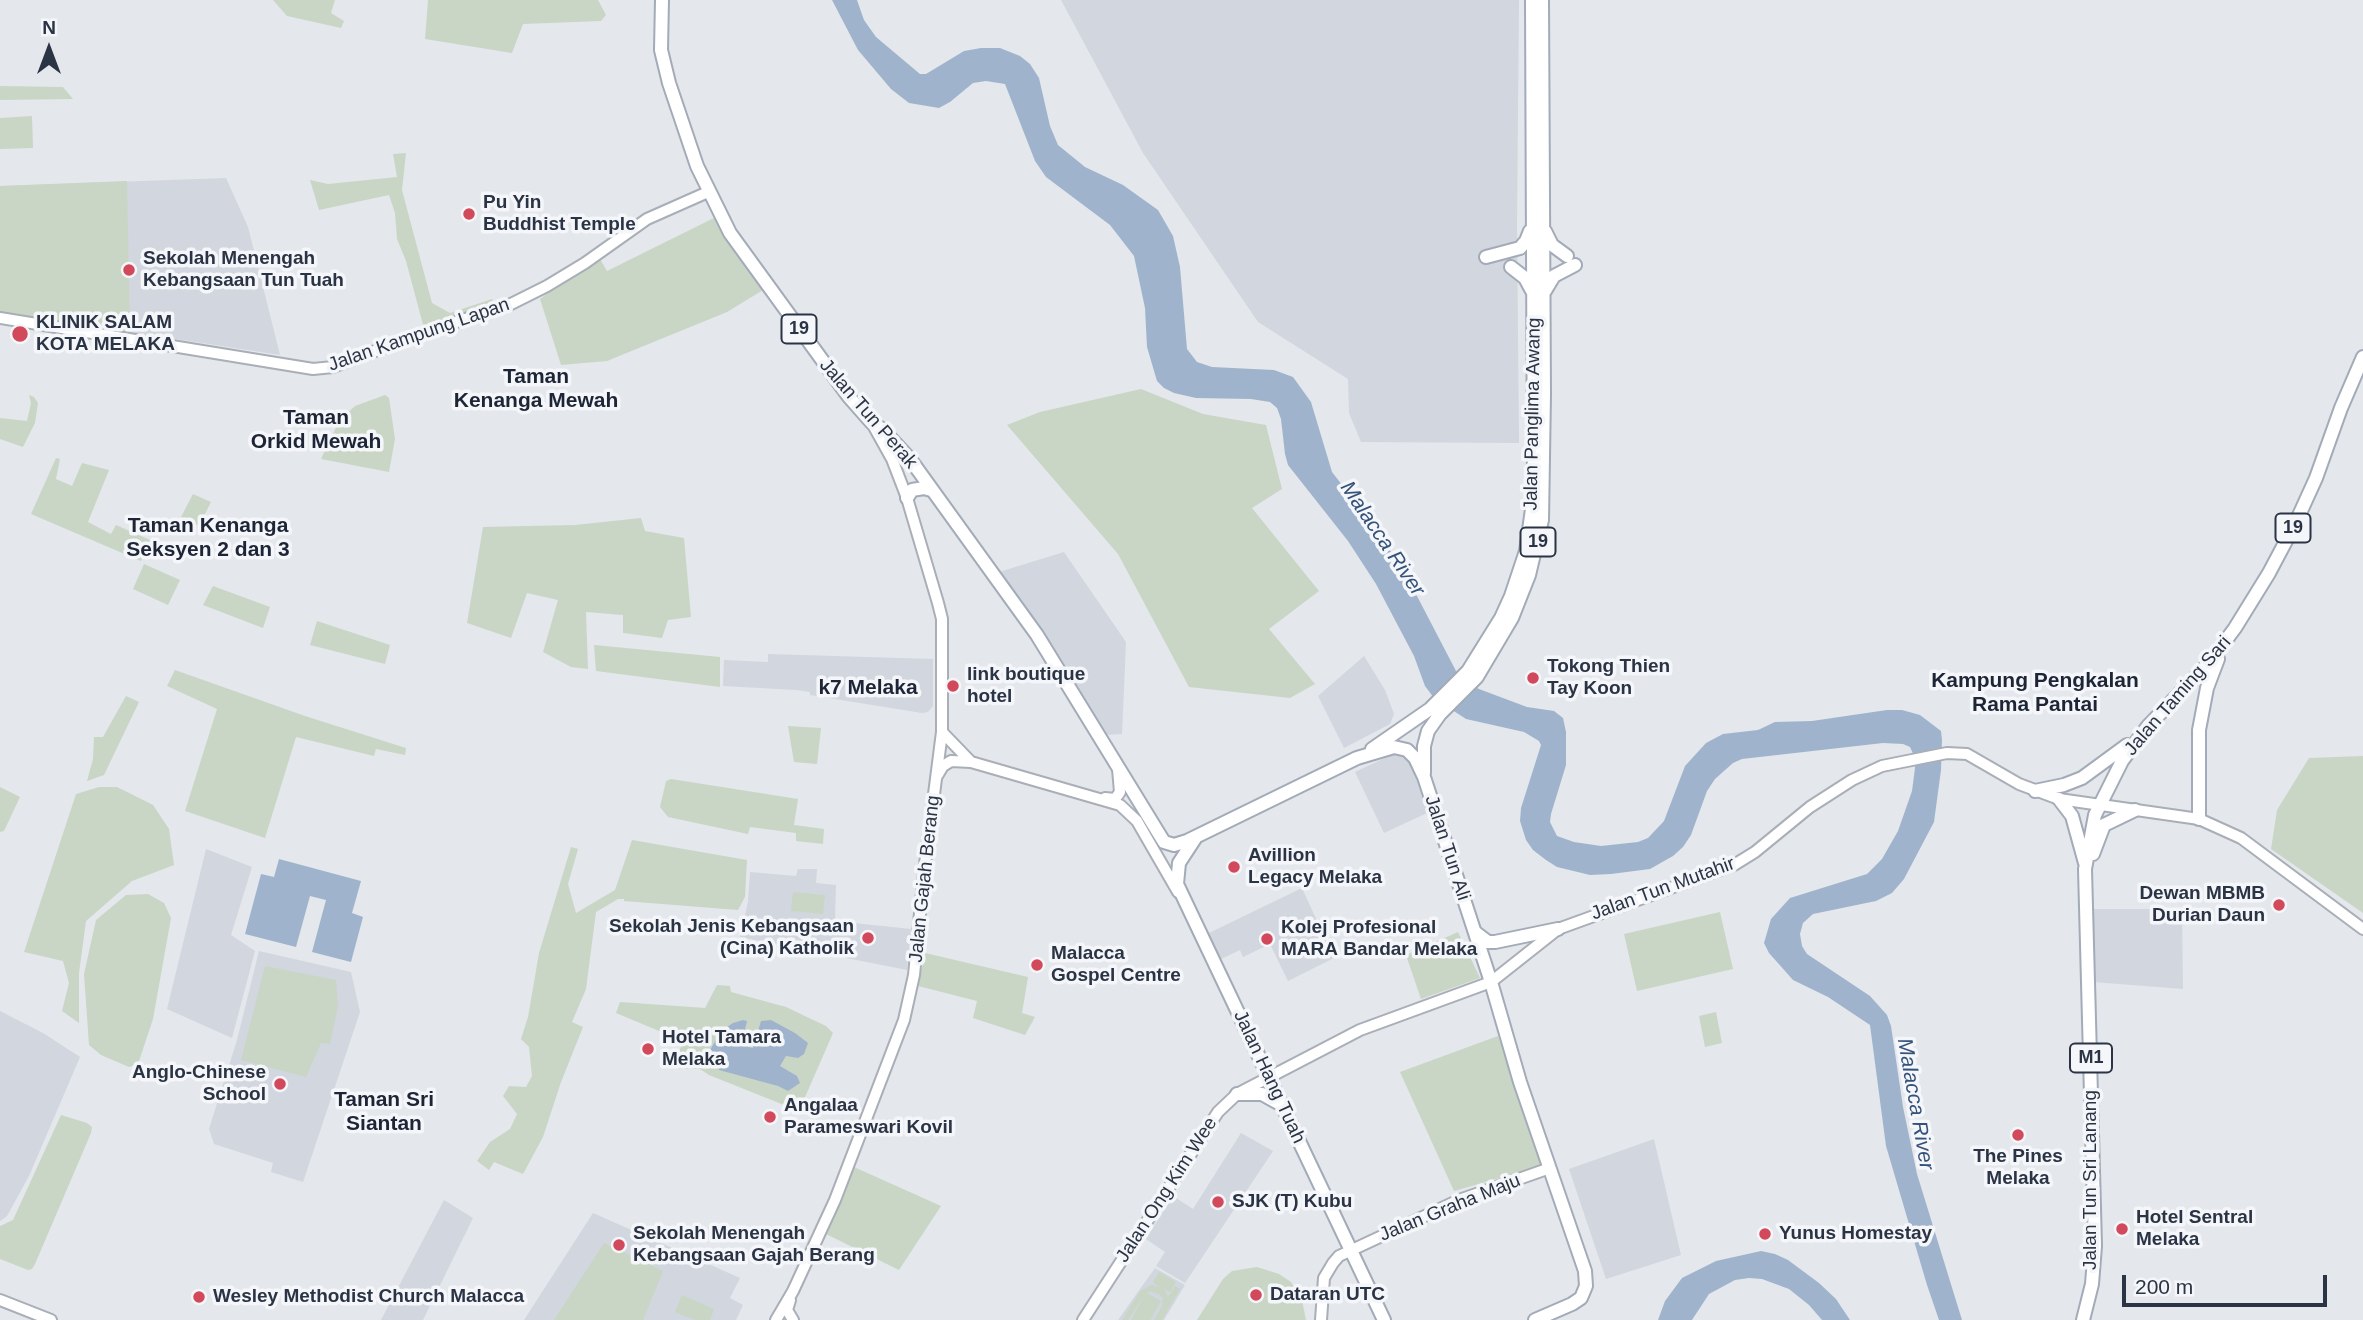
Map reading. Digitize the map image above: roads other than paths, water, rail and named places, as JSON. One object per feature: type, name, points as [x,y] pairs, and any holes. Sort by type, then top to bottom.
[{"type":"main road","name":"Jalan Tun Perak","points":[[662,0],[660,31],[665,68],[690,147],[708,192],[730,233],[825,366],[872,423],[882,429],[897,445],[1037,635],[1164,842],[1174,845],[1198,835]]},
{"type":"main road","name":"Jalan Panglima Awang","points":[[1357,758],[1435,711],[1473,673],[1511,596],[1526,551],[1534,495],[1539,296],[1532,0]]},
{"type":"main road","name":"Jalan Panglima Awang","points":[[1537,224],[1542,0]]},
{"type":"main road","points":[[1486,257],[1520,248],[1537,224],[1552,245],[1571,261],[1554,276],[1539,296],[1525,278],[1511,267]]},
{"type":"main road","name":"Jalan Taming Sari","points":[[2098,806],[2122,761],[2148,726],[2195,679],[2227,640],[2269,573],[2296,522],[2363,357]]},
{"type":"main road","points":[[906,498],[918,488],[931,490]]},
{"type":"main road","points":[[2199,819],[2198,749],[2202,709],[2213,671],[2227,640]]},
{"type":"main road","name":"Jalan Panglima Awang","points":[[1424,777],[1425,737],[1435,711]]},
{"type":"main road","points":[[2035,790],[2064,785],[2082,778],[2118,753],[2148,726]]},
{"type":"main road","name":"Jalan Tun Ali","points":[[1198,835],[1357,758],[1388,749],[1402,748],[1411,753],[1424,777],[1491,982],[1520,1082],[1585,1271],[1586,1286],[1581,1298],[1535,1320]]},
{"type":"main road","points":[[2059,799],[2072,816],[2085,866]]},
{"type":"main road","name":"Jalan Tun Sri Lanang","points":[[2080,1320],[2088,1303],[2095,1246],[2085,866],[2098,806]]},
{"type":"main road","points":[[2085,866],[2104,825],[2135,810]]},
{"type":"main road","name":"Jalan Hang Tuah","points":[[1198,835],[1179,863],[1177,884],[1384,1320]]},
{"type":"main road","points":[[1475,932],[1480,938],[1495,942],[1558,929]]},
{"type":"main road","points":[[1237,1094],[1262,1094],[1281,1104]]},
{"type":"street","name":"Jalan Kampung Lapan","points":[[0,318],[313,369],[337,366],[425,332],[509,306],[584,263],[647,219],[708,192]]},
{"type":"street","name":"Jalan Gajah Berang","points":[[776,1320],[793,1291],[835,1200],[906,1010],[914,975],[942,732],[942,619],[906,498],[892,459],[872,423]]},
{"type":"street","points":[[942,732],[971,762]]},
{"type":"street","name":"Jalan Tun Mutahir","points":[[1268,1077],[1368,1026],[1491,982],[1558,929],[1734,864],[1755,852],[1796,816],[1835,790],[1882,766],[1947,753],[1967,754],[1978,758],[2002,774],[2059,799],[2199,819],[2241,838],[2363,929]]},
{"type":"street","points":[[935,782],[943,766],[951,761],[971,762],[1120,805],[1137,821],[1174,888],[1184,900]]},
{"type":"street","points":[[1102,798],[1118,797],[1121,788],[1118,769]]},
{"type":"street","name":"Jalan Ong Kim Wee","points":[[1083,1320],[1218,1112],[1237,1094],[1268,1077]]},
{"type":"street","name":"Jalan Graha Maju","points":[[1350,1250],[1459,1200],[1550,1168]]},
{"type":"street","points":[[1321,1320],[1324,1278],[1333,1263],[1350,1250]]},
{"type":"street","points":[[2080,1320],[2091,1279]]},
{"type":"street","points":[[793,1291],[787,1310],[793,1320]]},
{"type":"street","points":[[0,1300],[51,1320]]},
{"type":"water","name":"Malacca River","points":[[832,0],[857,0],[864,20],[876,37],[920,74],[926,74],[964,51],[1000,48],[1020,56],[1030,64],[1039,78],[1050,126],[1058,145],[1085,167],[1123,185],[1158,210],[1173,236],[1180,267],[1187,349],[1197,362],[1212,367],[1274,370],[1293,377],[1311,402],[1332,472],[1374,526],[1405,573],[1456,671],[1464,681],[1479,689],[1527,707],[1554,711],[1563,718],[1566,732],[1566,765],[1550,822],[1557,836],[1601,846],[1638,842],[1648,838],[1664,821],[1685,766],[1706,743],[1723,734],[1758,730],[1775,722],[1812,721],[1887,710],[1902,710],[1920,715],[1941,731],[1941,770],[1934,822],[1904,879],[1892,893],[1876,901],[1813,914],[1803,923],[1800,934],[1807,954],[1870,996],[1887,1015],[1917,1174],[1962,1320],[1939,1320],[1927,1285],[1886,1146],[1870,1025],[1828,997],[1793,980],[1769,953],[1764,943],[1771,919],[1790,898],[1867,874],[1882,859],[1898,831],[1912,791],[1915,758],[1910,747],[1883,743],[1742,759],[1733,763],[1715,779],[1707,791],[1691,835],[1683,847],[1650,869],[1590,875],[1557,867],[1546,860],[1533,850],[1526,840],[1520,821],[1521,808],[1541,745],[1539,741],[1524,732],[1466,719],[1434,698],[1425,686],[1414,656],[1376,584],[1348,541],[1288,465],[1277,408],[1270,402],[1196,398],[1164,388],[1157,381],[1147,347],[1145,308],[1134,256],[1110,225],[1046,177],[1035,161],[1005,84],[986,81],[973,83],[939,108],[909,103],[891,89],[858,50]]},
{"type":"water","points":[[279,859],[361,881],[352,913],[363,917],[351,962],[312,952],[326,900],[310,896],[296,947],[245,934],[261,874],[274,877]]},
{"type":"water","points":[[743,1020],[747,1021],[742,1042],[744,1046],[753,1048],[761,1021],[771,1020],[808,1043],[804,1054],[798,1058],[786,1056],[780,1066],[797,1076],[800,1083],[788,1091],[719,1070],[717,1064],[710,1061],[709,1052],[721,1031]]},
{"type":"water","points":[[1761,1251],[1788,1260],[1819,1283],[1836,1299],[1850,1320],[1822,1320],[1789,1289],[1762,1279],[1749,1278],[1735,1280],[1709,1294],[1692,1320],[1658,1320],[1665,1301],[1682,1278],[1716,1261]]},
{"type":"place","name":"Pu Yin Buddhist Temple","points":[[469,214]]},
{"type":"place","name":"Sekolah Menengah Kebangsaan Tun Tuah","points":[[129,270]]},
{"type":"place","name":"KLINIK SALAM KOTA MELAKA","points":[[20,334]]},
{"type":"place","name":"Tokong Thien Tay Koon","points":[[1533,678]]},
{"type":"place","name":"link boutique hotel","points":[[953,686]]},
{"type":"place","name":"Avillion Legacy Melaka","points":[[1234,867]]},
{"type":"place","name":"Dewan MBMB Durian Daun","points":[[2279,905]]},
{"type":"place","name":"Sekolah Jenis Kebangsaan (Cina) Katholik","points":[[868,938]]},
{"type":"place","name":"Kolej Profesional MARA Bandar Melaka","points":[[1267,939]]},
{"type":"place","name":"Malacca Gospel Centre","points":[[1037,965]]},
{"type":"place","name":"Hotel Tamara Melaka","points":[[648,1049]]},
{"type":"place","name":"Anglo-Chinese School","points":[[280,1084]]},
{"type":"place","name":"Angalaa Parameswari Kovil","points":[[770,1117]]},
{"type":"place","name":"The Pines Melaka","points":[[2018,1135]]},
{"type":"place","name":"SJK (T) Kubu","points":[[1218,1202]]},
{"type":"place","name":"Hotel Sentral Melaka","points":[[2122,1229]]},
{"type":"place","name":"Yunus Homestay","points":[[1765,1234]]},
{"type":"place","name":"Sekolah Menengah Kebangsaan Gajah Berang","points":[[619,1245]]},
{"type":"place","name":"Dataran UTC","points":[[1256,1295]]},
{"type":"place","name":"Wesley Methodist Church Malacca","points":[[199,1297]]},
{"type":"district","name":"Taman Kenanga Mewah","points":[[536,389]]},
{"type":"district","name":"Taman Orkid Mewah","points":[[316,430]]},
{"type":"district","name":"Taman Kenanga Seksyen 2 dan 3","points":[[208,538]]},
{"type":"district","name":"k7 Melaka","points":[[868,688]]},
{"type":"district","name":"Kampung Pengkalan Rama Pantai","points":[[2035,693]]},
{"type":"district","name":"Taman Sri Siantan","points":[[384,1112]]}]
